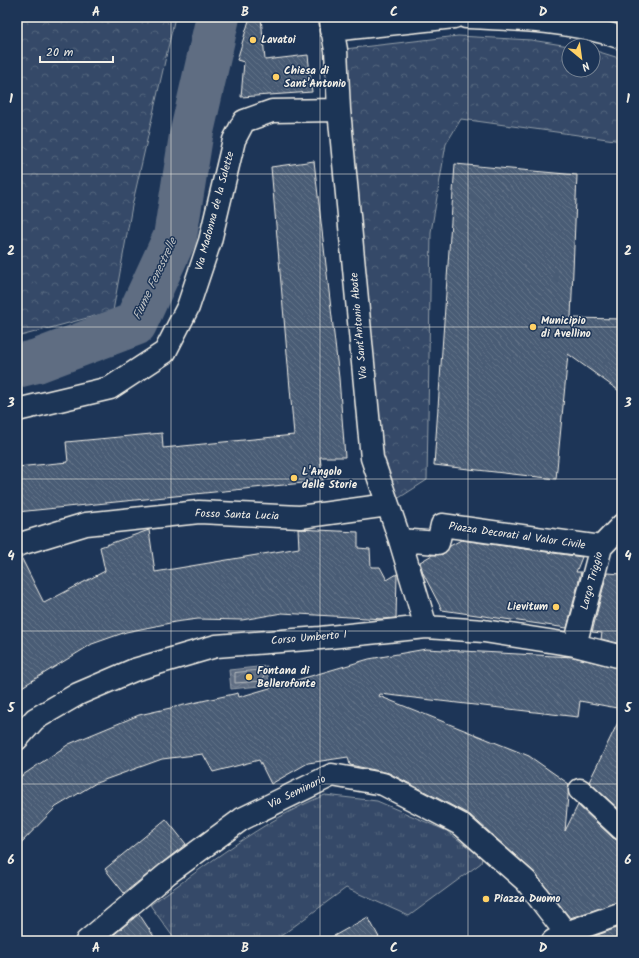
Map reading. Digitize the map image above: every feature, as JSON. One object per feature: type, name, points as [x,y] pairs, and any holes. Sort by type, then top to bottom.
[{"type":"street","points":[[331,24],[454,17]]},
{"type":"street","points":[[466,17],[520,19],[603,32],[622,38]]},
{"type":"street","name":"Via Sant'Antonio Abate","points":[[331,24],[336,50],[339,110],[372,458],[400,540],[426,627]]},
{"type":"street","name":"Via Madonna de la Salette","points":[[17,410],[110,388],[165,352],[188,307],[210,241],[234,140],[244,121],[272,111],[339,110]]},
{"type":"street","name":"Fosso Santa Lucia","points":[[17,545],[86,524],[199,512],[300,517],[388,505]]},
{"type":"street","name":"Largo Triggio","points":[[575,645],[601,547],[622,524]]},
{"type":"street","name":"Piazza Decorati al Valor Civile","points":[[400,540],[438,543],[442,525],[601,547]]},
{"type":"street","name":"Corso Umberto I","points":[[17,739],[35,719],[78,694],[134,670],[216,646],[426,627],[484,631],[575,645],[622,657]]},
{"type":"street","name":"Via Seminario","points":[[87,941],[167,874],[242,819],[332,775],[383,784],[462,826],[526,881],[560,937]]},
{"type":"street","points":[[580,790],[622,829]]},
{"type":"street","points":[[560,937],[622,913]]},
{"type":"green space","points":[[17,17],[175,17],[132,206],[113,311],[17,337]]},
{"type":"green space","points":[[458,36],[531,40],[561,45],[561,78],[601,78],[601,52],[622,59],[622,141],[461,119],[446,144],[431,232],[427,480],[388,505],[336,50]]},
{"type":"green space","points":[[325,795],[377,801],[447,831],[482,858],[481,863],[409,916],[346,888],[274,941],[176,941],[150,905],[256,831],[301,806]]},
{"type":"water","name":"Fontana di Bellerofonte","points":[[267,666],[269,685],[231,689],[229,670]]},
{"type":"building","name":"Chiesa di Sant'Antonio","points":[[250,17],[261,17],[265,60],[308,55],[312,92],[241,97],[244,62],[237,60]]},
{"type":"building","points":[[314,161],[339,378],[345,457],[320,457],[323,481],[17,512],[17,467],[68,462],[66,442],[162,433],[163,448],[294,435],[271,167]]},
{"type":"building","name":"Municipio di Avellino","points":[[455,164],[577,175],[571,318],[622,319],[622,393],[568,354],[556,479],[434,465]]},
{"type":"building","points":[[298,529],[358,532],[358,548],[370,549],[371,567],[380,567],[387,580],[397,574],[396,618],[383,619],[282,613],[242,620],[198,619],[175,622],[126,632],[92,644],[17,690],[17,557],[21,557],[44,603],[105,571],[100,547],[149,530],[155,572],[299,548]]},
{"type":"building","points":[[461,540],[582,557],[576,572],[581,572],[567,628],[442,610],[423,573],[420,562],[432,555],[443,554],[450,546]]},
{"type":"building","points":[[607,573],[622,574],[622,644],[601,639],[602,633],[592,632]]},
{"type":"building","points":[[426,649],[573,657],[622,669],[622,709],[580,701],[578,717],[380,694],[379,696],[529,756],[569,784],[565,831],[578,805],[613,838],[622,841],[622,901],[570,918],[534,872],[470,815],[389,773],[350,765],[348,757],[308,763],[271,784],[259,760],[213,772],[203,754],[162,759],[96,783],[56,807],[17,847],[17,779],[69,744],[139,715],[238,693],[239,697],[369,659]]},
{"type":"building","points":[[622,714],[622,812],[589,782]]},
{"type":"building","points":[[166,819],[186,844],[124,893],[105,869]]},
{"type":"building","points":[[139,914],[157,941],[106,941]]},
{"type":"building","points":[[368,917],[381,941],[325,941]]},
{"type":"building","points":[[622,926],[622,941],[584,940]]},
{"type":"waterway","name":"Fiume Fenestrelle","points":[[17,366],[37,361],[135,324],[175,237],[191,136],[218,17]]},
{"type":"place","name":"Lavatoi","points":[[253,40]]},
{"type":"place","name":"Chiesa di Sant'Antonio","points":[[276,77]]},
{"type":"place","name":"Municipio di Avellino","points":[[533,327]]},
{"type":"place","name":"L'Angolo delle Storie","points":[[294,478]]},
{"type":"place","name":"Lievitum","points":[[556,607]]},
{"type":"place","name":"Fontana di Bellerofonte","points":[[249,677]]},
{"type":"place","name":"Piazza Duomo","points":[[486,899]]}]
